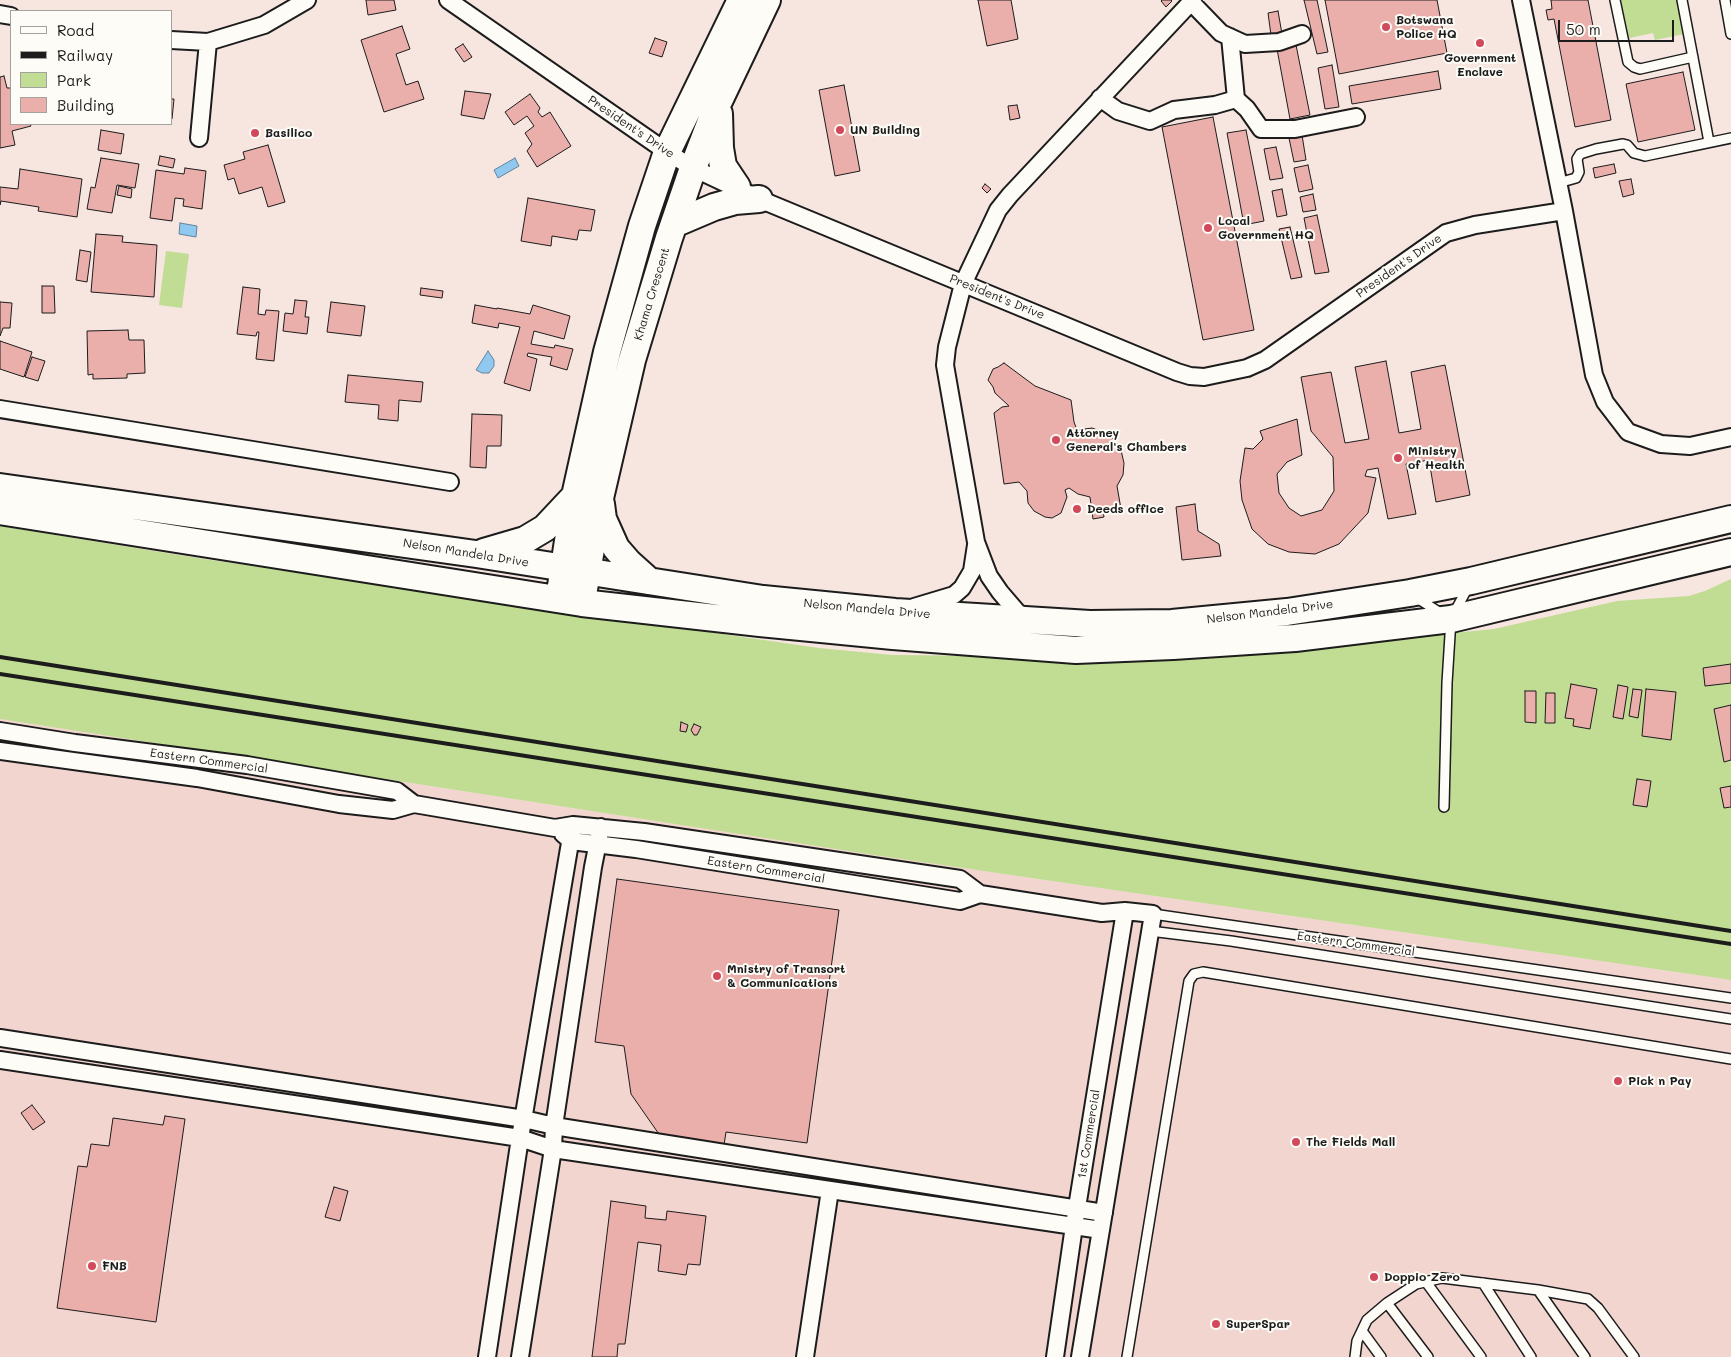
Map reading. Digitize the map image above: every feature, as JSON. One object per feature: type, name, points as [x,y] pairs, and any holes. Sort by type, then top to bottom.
[{"type":"main road","name":"Khama Crescent","points":[[571,601],[574,570],[587,497],[608,352],[642,226],[667,152],[741,0]]},
{"type":"main road","name":"Khama Crescent","points":[[587,497],[693,168],[718,103],[767,0]]},
{"type":"main road","points":[[718,103],[720,148],[723,166],[737,187]]},
{"type":"main road","points":[[674,224],[714,207],[735,201],[760,198]]},
{"type":"main road","name":"Nelson Mandela Drive","points":[[0,487],[476,554],[763,599],[895,612],[1090,624],[1172,623],[1287,612],[1410,593],[1471,581],[1731,519]]},
{"type":"main road","points":[[476,554],[525,540],[545,528],[587,497],[603,519],[616,548],[629,564],[649,581]]},
{"type":"main road","name":"Nelson Mandela Drive","points":[[0,512],[571,601],[779,625],[1076,650],[1295,638],[1451,619],[1731,552]]},
{"type":"street","points":[[172,40],[208,42],[264,26],[306,0]]},
{"type":"street","name":"President's Drive","points":[[448,0],[667,152],[693,168],[963,284],[1177,372],[1204,377],[1247,368],[1265,360],[1446,233],[1475,225],[1564,211]]},
{"type":"street","points":[[1522,0],[1594,375],[1605,402],[1628,432],[1661,444],[1690,446],[1731,438]]},
{"type":"street","points":[[1035,621],[1018,613],[1000,592],[989,576],[976,542],[945,365],[947,347],[963,284],[998,210],[1010,195],[1192,1],[1221,33],[1245,44],[1279,42],[1302,34]]},
{"type":"street","points":[[1230,37],[1236,99],[1247,109],[1261,129],[1295,129],[1356,117]]},
{"type":"street","points":[[199,138],[208,42]]},
{"type":"street","points":[[1100,98],[1118,111],[1150,121],[1174,110],[1215,105],[1236,99]]},
{"type":"street","points":[[0,409],[450,482]]},
{"type":"street","points":[[895,612],[954,595],[962,588],[972,571],[976,542]]},
{"type":"street","name":"Eastern Commercial","points":[[0,731],[247,766],[397,791],[414,804]]},
{"type":"street","name":"Eastern Commercial","points":[[0,751],[197,778],[339,804],[393,810],[414,804],[555,828],[598,844],[646,850],[960,901],[980,894]]},
{"type":"street","points":[[520,1357],[553,1149],[554,1126],[602,827]]},
{"type":"street","name":"Eastern Commercial","points":[[572,833],[602,827],[644,832],[960,879],[980,894],[1102,913],[1126,911],[1152,914]]},
{"type":"street","points":[[487,1357],[520,1138],[572,833]]},
{"type":"street","name":"1st Commercial","points":[[1055,1357],[1075,1217],[1126,911]]},
{"type":"street","points":[[1102,913],[1123,928],[1150,931]]},
{"type":"street","points":[[1080,1357],[1152,914]]},
{"type":"street","points":[[0,1038],[524,1118],[554,1126],[1075,1217],[1101,1230]]},
{"type":"street","points":[[0,1060],[520,1138],[553,1149],[830,1190],[1075,1217],[1104,1213]]},
{"type":"street","points":[[805,1357],[830,1190]]},
{"type":"lane","points":[[1615,0],[1628,62],[1634,67],[1640,69],[1693,57]]},
{"type":"lane","points":[[1682,0],[1709,142]]},
{"type":"lane","points":[[1724,0],[1731,34]]},
{"type":"lane","points":[[1558,183],[1576,178],[1579,172],[1577,159],[1580,154],[1596,149],[1623,144],[1634,153],[1645,156],[1731,138]]},
{"type":"lane","points":[[1444,807],[1447,683],[1451,619],[1471,581]]},
{"type":"lane","points":[[1410,593],[1451,619]]},
{"type":"lane","name":"Eastern Commercial","points":[[1152,914],[1731,998]]},
{"type":"lane","points":[[1150,931],[1232,941],[1731,1019]]},
{"type":"lane","points":[[1128,1357],[1189,981],[1194,974],[1203,972],[1731,1059]]},
{"type":"lane","points":[[1354,1357],[1357,1341],[1367,1320],[1387,1303],[1416,1284],[1442,1278],[1538,1290],[1588,1299],[1598,1308],[1634,1357]]},
{"type":"lane","points":[[1426,1282],[1481,1357]]},
{"type":"lane","points":[[1483,1283],[1531,1357]]},
{"type":"lane","points":[[1538,1290],[1585,1357]]},
{"type":"lane","points":[[1387,1303],[1428,1357]]},
{"type":"lane","points":[[1362,1331],[1381,1357]]},
{"type":"shaded area","points":[[0,719],[874,855],[1731,980],[1731,1357],[0,1357]]},
{"type":"green space","points":[[1621,0],[1677,0],[1684,34],[1655,40],[1653,33],[1629,38]]},
{"type":"green space","points":[[166,251],[189,254],[182,308],[159,305]]},
{"type":"green space","points":[[0,526],[204,559],[819,648],[892,655],[991,656],[1363,642],[1494,629],[1617,601],[1689,596],[1731,579],[1731,980],[874,855],[0,719]]},
{"type":"water","points":[[515,158],[519,166],[498,178],[494,170]]},
{"type":"water","points":[[180,223],[197,226],[196,237],[179,234]]},
{"type":"water","points":[[488,351],[494,360],[494,366],[489,373],[482,373],[476,370]]},
{"type":"building","points":[[366,0],[394,0],[396,10],[368,15]]},
{"type":"building","points":[[978,0],[1011,0],[1018,39],[987,46]]},
{"type":"building","points":[[1162,0],[1171,0],[1172,1],[1166,7]]},
{"type":"building","points":[[1304,0],[1317,0],[1328,52],[1317,54]]},
{"type":"building","name":"Botswana Police HQ","points":[[1325,0],[1437,0],[1447,53],[1339,74]]},
{"type":"building","points":[[1551,0],[1588,0],[1611,120],[1575,127],[1554,19],[1548,20],[1546,10],[1552,9]]},
{"type":"building","points":[[1278,11],[1282,34],[1271,35],[1268,13]]},
{"type":"building","points":[[402,26],[410,49],[396,54],[406,85],[418,81],[424,99],[384,112],[361,40]]},
{"type":"building","points":[[655,38],[667,42],[662,57],[649,53]]},
{"type":"building","points":[[463,44],[472,57],[464,62],[455,49]]},
{"type":"building","points":[[1296,45],[1310,115],[1290,119],[1277,49]]},
{"type":"building","points":[[1332,65],[1339,107],[1325,109],[1318,68]]},
{"type":"building","points":[[1438,71],[1441,89],[1352,104],[1349,86]]},
{"type":"building","points":[[1683,72],[1695,130],[1638,142],[1626,84]]},
{"type":"building","points":[[4,76],[7,88],[10,88],[10,125],[31,126],[12,131],[15,145],[0,148],[0,77]]},
{"type":"building","name":"UN Building","points":[[844,85],[860,171],[835,176],[819,90]]},
{"type":"building","points":[[465,91],[491,94],[484,119],[461,115]]},
{"type":"building","points":[[530,94],[540,108],[538,112],[542,117],[550,112],[571,146],[537,167],[527,151],[532,144],[525,133],[534,126],[527,116],[514,125],[505,112]]},
{"type":"building","points":[[172,99],[174,99],[172,119]]},
{"type":"building","points":[[1017,105],[1020,118],[1010,120],[1008,106]]},
{"type":"building","name":"Local Government HQ","points":[[1213,117],[1254,330],[1203,340],[1162,127]]},
{"type":"building","points":[[101,130],[124,134],[121,154],[98,150]]},
{"type":"building","points":[[1246,130],[1264,221],[1244,225],[1227,133]]},
{"type":"building","points":[[1302,135],[1306,160],[1294,162],[1289,138]]},
{"type":"building","points":[[268,145],[285,202],[268,207],[262,187],[239,194],[234,178],[228,180],[224,165],[245,159],[243,152]]},
{"type":"building","points":[[1276,147],[1283,178],[1270,180],[1264,149]]},
{"type":"building","points":[[160,156],[175,159],[173,168],[158,165]]},
{"type":"building","points":[[101,158],[139,164],[135,188],[117,185],[112,213],[87,209],[91,187],[95,188]]},
{"type":"building","points":[[1614,164],[1616,173],[1595,178],[1593,168]]},
{"type":"building","points":[[1308,165],[1313,189],[1299,192],[1294,168]]},
{"type":"building","points":[[185,168],[206,171],[202,209],[183,206],[184,199],[175,198],[172,221],[150,218],[156,170],[184,174]]},
{"type":"building","points":[[20,169],[82,179],[77,217],[38,211],[39,207],[1,201],[0,205],[0,187],[18,189]]},
{"type":"building","points":[[1631,179],[1634,194],[1623,197],[1619,181]]},
{"type":"building","points":[[985,184],[991,189],[987,193],[982,188]]},
{"type":"building","points":[[119,186],[132,189],[131,198],[117,195]]},
{"type":"building","points":[[1282,189],[1287,215],[1277,217],[1272,191]]},
{"type":"building","points":[[1313,194],[1316,210],[1303,212],[1300,197]]},
{"type":"building","points":[[528,198],[595,210],[591,231],[579,230],[577,240],[552,236],[551,246],[521,241]]},
{"type":"building","points":[[1317,215],[1329,272],[1315,274],[1304,218]]},
{"type":"building","points":[[1290,227],[1302,277],[1291,279],[1279,229]]},
{"type":"building","points":[[96,234],[123,236],[122,242],[157,245],[154,297],[91,292]]},
{"type":"building","points":[[80,250],[91,252],[87,282],[76,280]]},
{"type":"building","points":[[42,286],[54,286],[55,313],[42,313]]},
{"type":"building","points":[[243,287],[260,289],[258,314],[265,315],[266,310],[279,311],[274,361],[256,359],[259,332],[257,332],[256,336],[237,334]]},
{"type":"building","points":[[421,288],[443,291],[442,298],[420,295]]},
{"type":"building","points":[[295,300],[307,301],[305,317],[309,317],[307,334],[283,331],[285,313],[293,314]]},
{"type":"building","points":[[0,302],[12,303],[10,328],[3,328],[0,336]]},
{"type":"building","points":[[331,302],[365,306],[361,336],[327,332]]},
{"type":"building","points":[[475,305],[530,314],[533,305],[570,316],[564,339],[534,331],[531,344],[554,348],[555,345],[573,349],[567,370],[550,365],[552,357],[528,353],[527,356],[537,359],[530,391],[504,383],[520,327],[499,323],[498,328],[472,323]]},
{"type":"building","points":[[128,330],[129,340],[144,340],[145,373],[127,374],[127,378],[93,379],[93,374],[88,375],[87,331]]},
{"type":"building","points":[[0,341],[32,352],[24,377],[0,369]]},
{"type":"building","points":[[32,357],[45,361],[38,381],[25,377]]},
{"type":"building","name":"Ministry of Health","points":[[1386,361],[1399,433],[1421,429],[1411,372],[1445,365],[1470,495],[1436,502],[1429,460],[1406,464],[1416,514],[1388,519],[1378,468],[1367,470],[1365,476],[1376,478],[1368,513],[1339,544],[1315,554],[1289,552],[1268,544],[1252,529],[1242,500],[1240,481],[1245,448],[1253,449],[1263,439],[1260,431],[1297,419],[1302,455],[1287,462],[1277,474],[1279,493],[1289,508],[1301,516],[1322,510],[1334,491],[1333,457],[1311,431],[1301,377],[1331,372],[1345,443],[1369,439],[1355,367]]},
{"type":"building","name":"Attorney General's Chambers","points":[[1004,363],[1035,386],[1071,400],[1077,430],[1092,428],[1108,434],[1120,446],[1124,463],[1123,475],[1117,486],[1121,509],[1103,511],[1104,517],[1093,519],[1090,497],[1078,494],[1069,488],[1065,490],[1067,497],[1061,513],[1052,518],[1045,517],[1034,511],[1028,503],[1027,491],[1019,482],[1004,484],[994,413],[1002,407],[1009,406],[995,393],[988,380],[993,369]]},
{"type":"building","points":[[348,375],[423,382],[421,402],[399,400],[398,421],[378,419],[379,405],[345,402]]},
{"type":"building","points":[[472,414],[502,415],[501,446],[487,446],[486,468],[470,467]]},
{"type":"building","points":[[1195,504],[1198,531],[1219,544],[1221,556],[1182,560],[1176,507]]},
{"type":"building","points":[[1731,664],[1731,683],[1705,686],[1703,668]]},
{"type":"building","points":[[1571,684],[1597,689],[1590,729],[1573,726],[1574,719],[1565,718]]},
{"type":"building","points":[[1618,685],[1628,687],[1623,719],[1613,717]]},
{"type":"building","points":[[1633,689],[1642,690],[1638,718],[1629,716]]},
{"type":"building","points":[[1646,689],[1676,692],[1671,740],[1642,736]]},
{"type":"building","points":[[1525,691],[1536,691],[1536,723],[1525,722]]},
{"type":"building","points":[[1546,693],[1555,693],[1555,723],[1545,723]]},
{"type":"building","points":[[1731,705],[1731,760],[1724,762],[1714,709]]},
{"type":"building","points":[[681,722],[688,725],[686,732],[680,731]]},
{"type":"building","points":[[694,724],[701,727],[697,735],[694,735],[691,730]]},
{"type":"building","points":[[1637,779],[1651,781],[1647,807],[1633,805]]},
{"type":"building","points":[[1731,786],[1731,807],[1724,808],[1720,788]]},
{"type":"building","name":"Mnistry of Transort & Communications","points":[[617,879],[839,910],[807,1143],[726,1132],[724,1145],[661,1137],[631,1094],[624,1046],[595,1042]]},
{"type":"building","points":[[32,1105],[45,1122],[33,1130],[21,1113]]},
{"type":"building","points":[[165,1116],[185,1119],[156,1322],[57,1308],[78,1166],[87,1167],[91,1144],[109,1146],[113,1118],[163,1125]]},
{"type":"building","points":[[334,1187],[348,1191],[340,1221],[325,1217]]},
{"type":"building","points":[[611,1201],[646,1206],[645,1218],[666,1220],[667,1211],[706,1216],[700,1265],[688,1264],[686,1275],[658,1271],[661,1245],[638,1242],[625,1344],[618,1344],[617,1357],[592,1357]]},
{"type":"railway","points":[[0,657],[1731,931]]},
{"type":"railway","points":[[0,674],[1731,944]]},
{"type":"place","name":"Botswana Police HQ","points":[[1386,27]]},
{"type":"place","name":"Government Enclave","points":[[1480,43]]},
{"type":"place","name":"UN Building","points":[[840,130]]},
{"type":"place","name":"Basilico","points":[[255,133]]},
{"type":"place","name":"Local Government HQ","points":[[1208,228]]},
{"type":"place","name":"Attorney General's Chambers","points":[[1056,440]]},
{"type":"place","name":"Ministry of Health","points":[[1398,458]]},
{"type":"place","name":"Deeds office","points":[[1077,509]]},
{"type":"place","name":"Mnistry of Transort & Communications","points":[[717,976]]},
{"type":"place","name":"Pick n Pay","points":[[1618,1081]]},
{"type":"place","name":"The Fields Mall","points":[[1296,1142]]},
{"type":"place","name":"FNB","points":[[92,1266]]},
{"type":"place","name":"Doppio Zero","points":[[1374,1277]]},
{"type":"place","name":"SuperSpar","points":[[1216,1324]]}]
